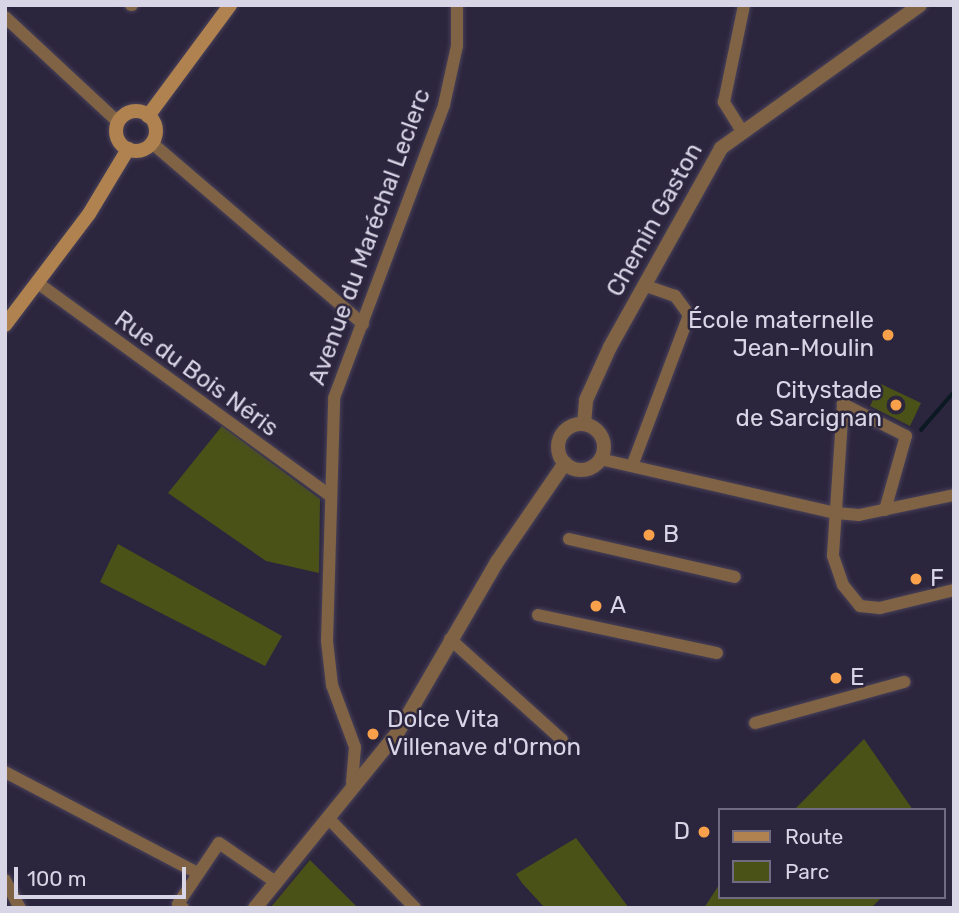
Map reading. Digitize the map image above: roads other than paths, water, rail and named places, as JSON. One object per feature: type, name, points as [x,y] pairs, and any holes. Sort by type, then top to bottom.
[{"type":"main road","points":[[148,116],[230,5]]},
{"type":"main road","points":[[5,325],[39,284],[128,149],[152,143],[155,126],[148,116],[132,112],[118,122],[116,135],[128,149]]},
{"type":"street","name":"Avenue du Maréchal Leclerc","points":[[255,908],[331,821],[352,782],[355,747],[328,666],[329,495],[334,398],[444,105],[457,46],[457,5]]},
{"type":"street","points":[[740,128],[724,102],[744,5]]},
{"type":"street","name":"Chemin Gaston","points":[[584,424],[591,388],[721,148],[740,128],[916,6]]},
{"type":"street","points":[[5,17],[118,122]]},
{"type":"street","points":[[152,143],[363,324]]},
{"type":"street","name":"Rue du Bois Néris","points":[[39,284],[329,495]]},
{"type":"street","points":[[632,466],[690,315],[675,296],[646,286]]},
{"type":"street","points":[[886,510],[906,436],[843,404],[833,556],[860,606],[880,608],[954,590]]},
{"type":"street","points":[[352,782],[398,732],[450,639],[565,463],[561,437],[584,424],[601,434],[600,460]]},
{"type":"street","points":[[565,463],[584,469],[600,460],[836,513],[886,510],[954,495]]},
{"type":"street","points":[[569,539],[735,577]]},
{"type":"street","points":[[538,615],[716,653]]},
{"type":"street","points":[[450,639],[562,740]]},
{"type":"street","points":[[755,723],[904,682]]},
{"type":"street","points":[[5,772],[197,873]]},
{"type":"street","points":[[331,821],[415,908]]},
{"type":"street","points":[[183,908],[178,904],[219,843],[277,883]]},
{"type":"street","points":[[5,880],[20,908]]},
{"type":"waterway","points":[[921,430],[954,392]]},
{"type":"place","name":"École maternelle Jean-Moulin","points":[[888,335]]},
{"type":"place","name":"Citystade de Sarcignan","points":[[896,405]]},
{"type":"place","name":"B","points":[[649,535]]},
{"type":"place","name":"F","points":[[916,579]]},
{"type":"place","name":"A","points":[[596,606]]},
{"type":"place","name":"E","points":[[836,678]]},
{"type":"place","name":"Dolce Vita Villenave d'Ornon","points":[[373,734]]},
{"type":"place","name":"D","points":[[704,832]]}]
